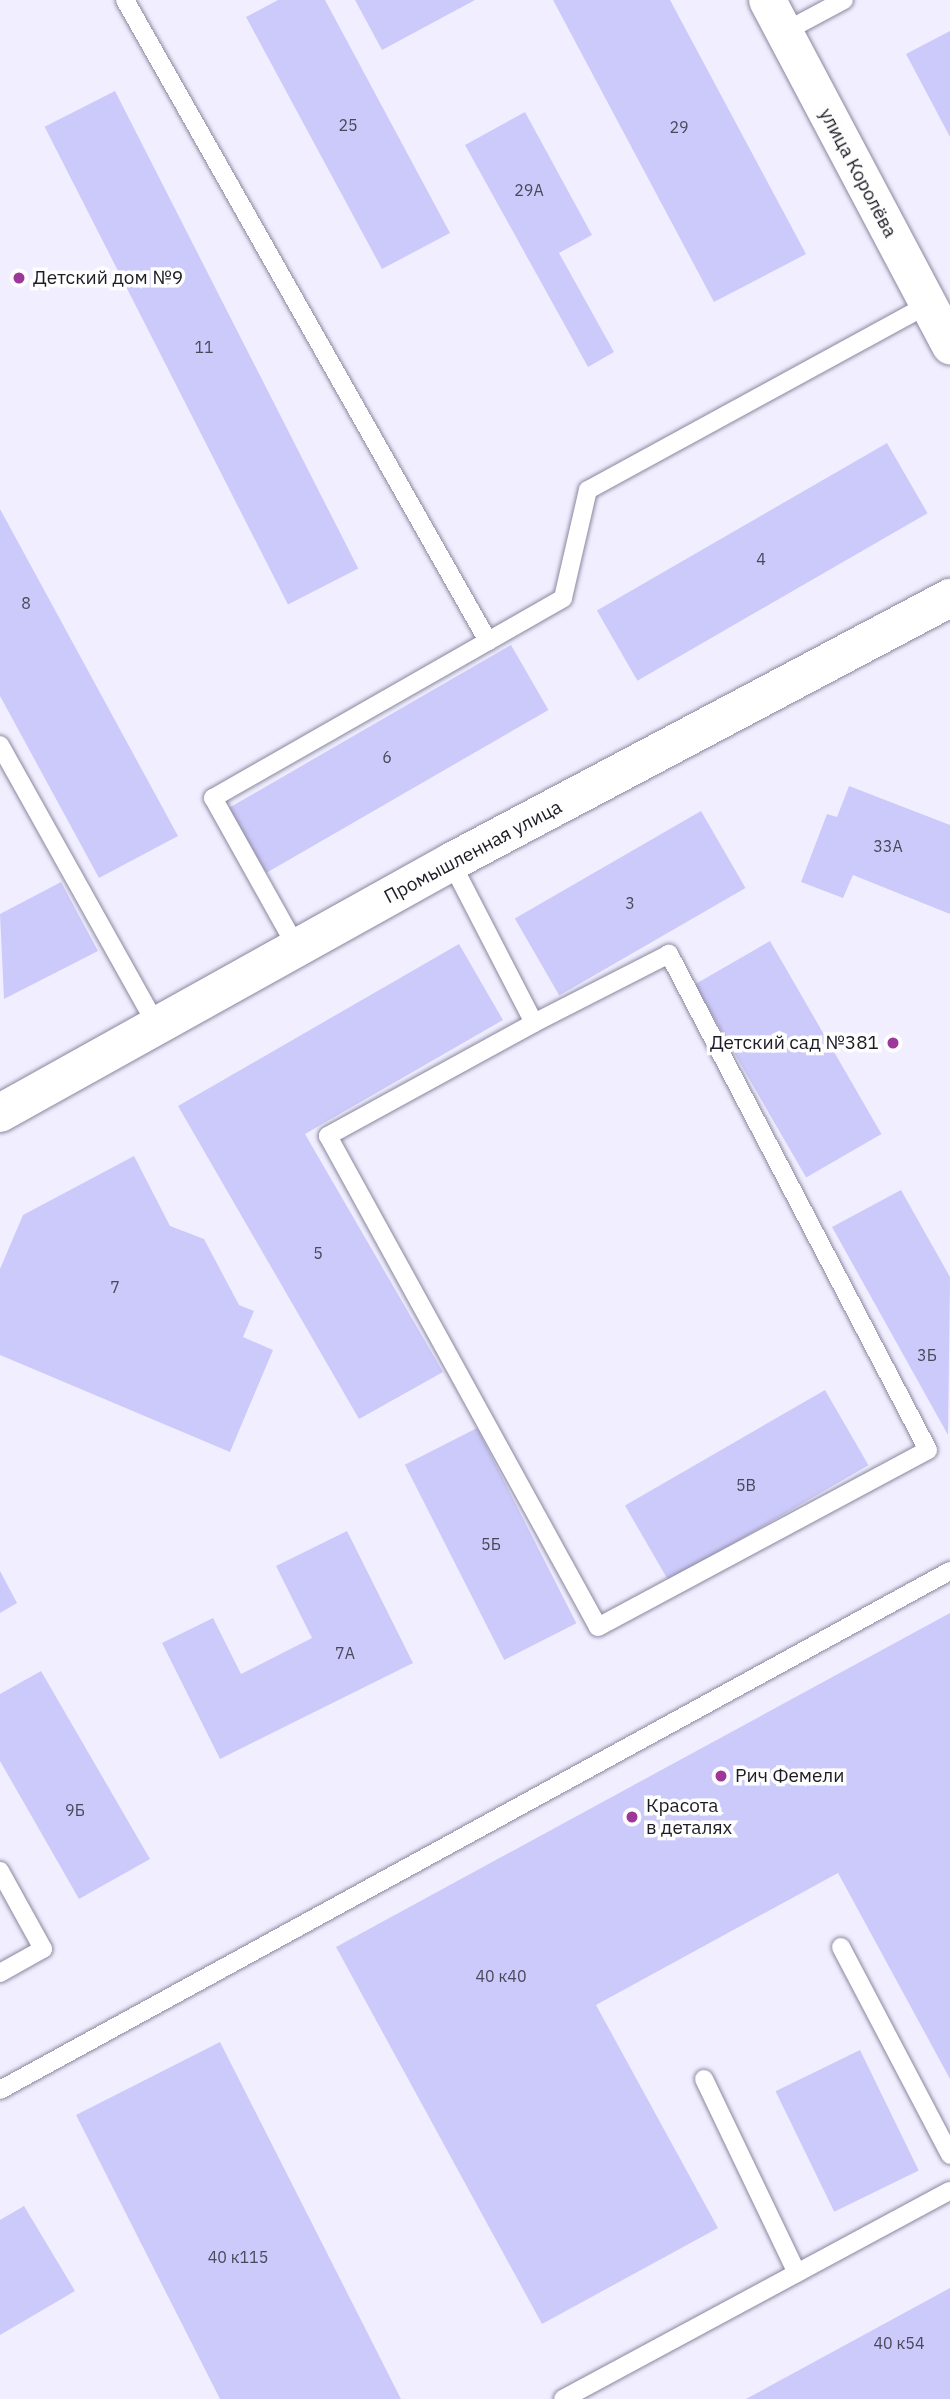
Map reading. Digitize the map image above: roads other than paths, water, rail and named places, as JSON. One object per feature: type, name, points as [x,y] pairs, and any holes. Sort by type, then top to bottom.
[{"type":"street","name":"улица Королёва","points":[[767,0],[950,345]]},
{"type":"street","name":"Промышленная улица","points":[[0,1113],[451,862],[950,598]]},
{"type":"lane","points":[[125,0],[488,641]]},
{"type":"lane","points":[[784,32],[844,0]]},
{"type":"lane","points":[[297,947],[213,798],[564,598],[588,490],[928,305]]},
{"type":"lane","points":[[0,745],[157,1026]]},
{"type":"lane","points":[[451,862],[534,1023]]},
{"type":"lane","points":[[669,954],[928,1450],[598,1627],[328,1136],[534,1023],[669,954]]},
{"type":"lane","points":[[0,2090],[950,1571]]},
{"type":"lane","points":[[0,1871],[43,1949],[0,1973]]},
{"type":"lane","points":[[841,1947],[950,2155]]},
{"type":"lane","points":[[704,2078],[797,2273]]},
{"type":"lane","points":[[563,2399],[950,2191]]},
{"type":"place","name":"Детский дом №9","points":[[19,278]]},
{"type":"place","name":"Детский сад №381","points":[[893,1043]]},
{"type":"place","name":"Рич Фемели","points":[[721,1776]]},
{"type":"place","name":"Красота в деталях","points":[[632,1817]]}]
